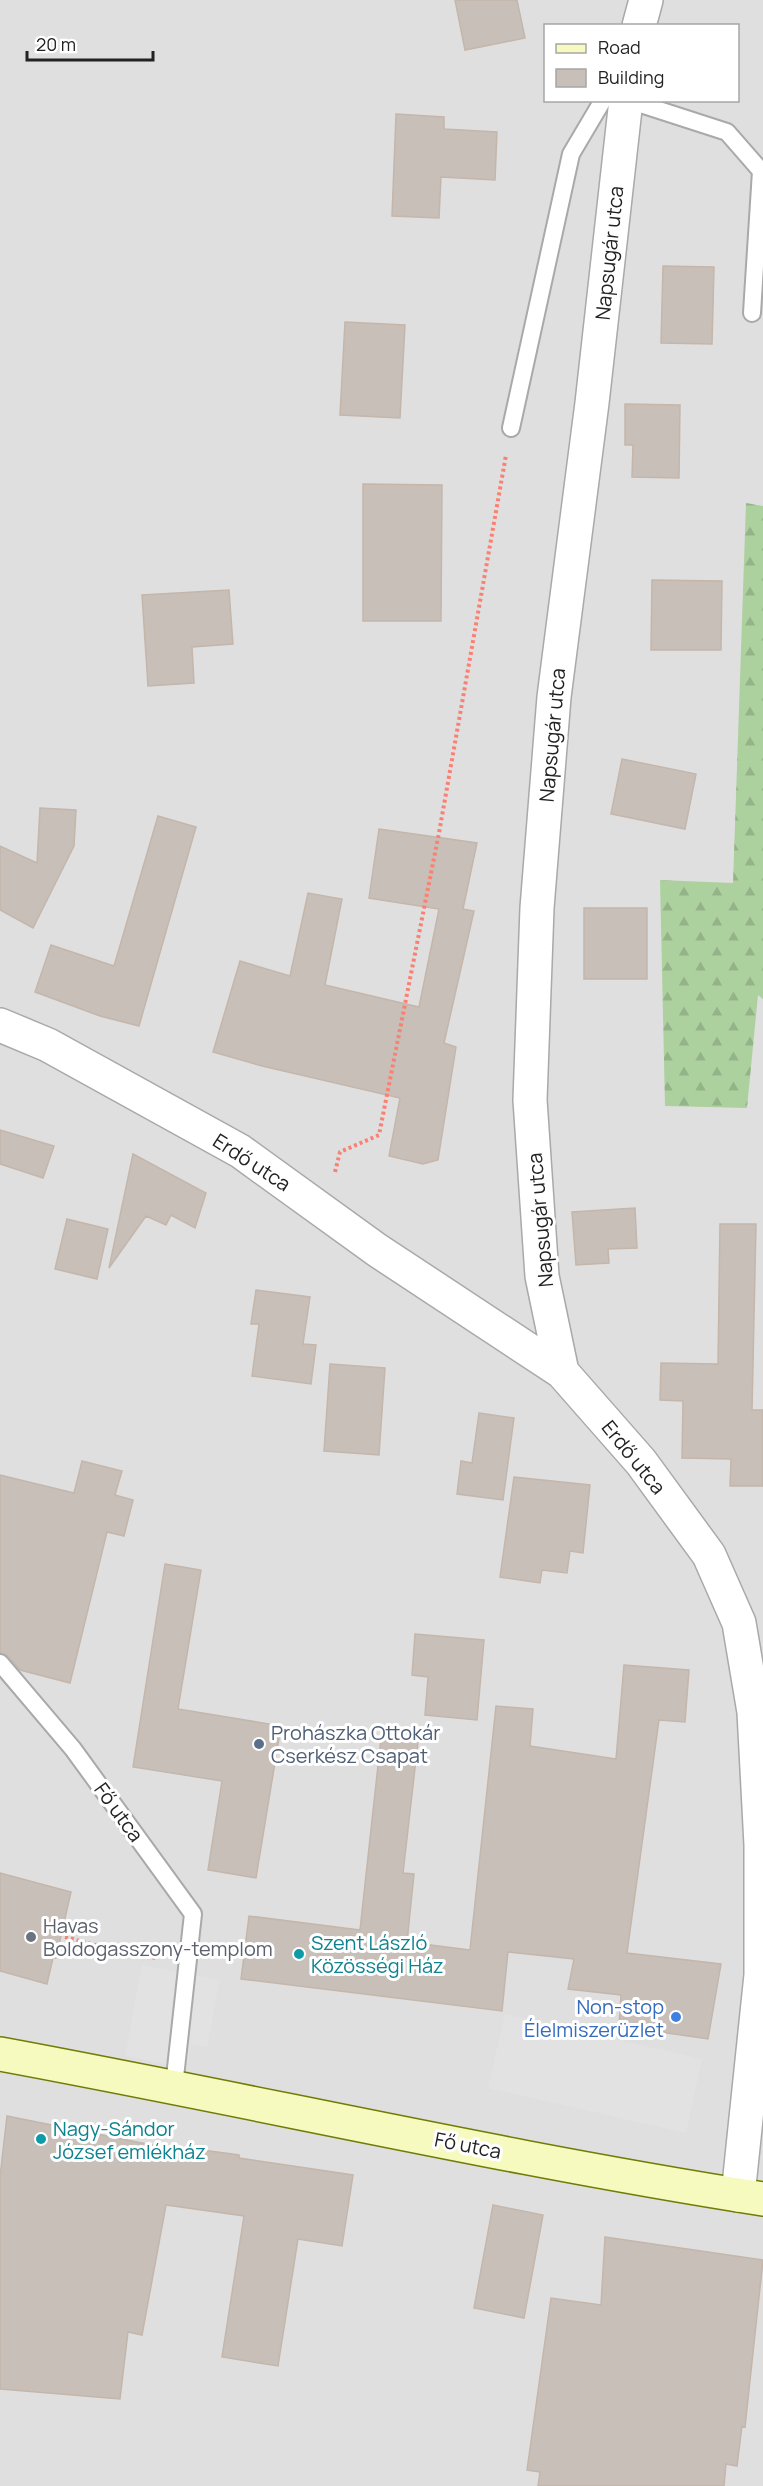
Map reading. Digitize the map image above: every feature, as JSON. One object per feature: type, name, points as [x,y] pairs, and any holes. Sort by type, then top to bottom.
[{"type":"main road","name":"Fő utca","points":[[0,2054],[174,2086],[547,2161],[750,2197]]},
{"type":"street","points":[[639,24],[645,0]]},
{"type":"street","name":"Napsugár utca","points":[[562,1372],[542,1276],[531,1100],[537,908],[554,697],[592,403],[627,102]]},
{"type":"street","name":"Erdő utca","points":[[1,1028],[48,1045],[240,1151],[377,1250],[562,1372],[641,1462],[709,1556],[739,1623],[754,1712],[761,1845],[761,1975],[750,2197]]},
{"type":"lane","points":[[511,428],[571,154],[602,102]]},
{"type":"lane","points":[[633,102],[728,132],[761,171],[752,313]]},
{"type":"lane","name":"Fő utca","points":[[0,1663],[74,1749],[193,1914],[174,2086]]},
{"type":"path","points":[[340,1152],[379,1134],[439,833],[511,428]]},
{"type":"path","points":[[65,1937],[137,1956]]},
{"type":"shaded area","points":[[0,0],[763,0],[763,2486],[0,2486]]},
{"type":"shaded area","points":[[142,1965],[220,1980],[207,2047],[191,2044],[187,2068],[125,2056]]},
{"type":"shaded area","points":[[505,2014],[702,2059],[686,2133],[488,2088]]},
{"type":"green space","points":[[746,503],[763,506],[763,999],[758,995],[747,1108],[665,1106],[660,880],[733,883]]},
{"type":"building","points":[[455,0],[517,0],[525,38],[465,50]]},
{"type":"building","points":[[396,114],[444,117],[444,129],[497,132],[495,180],[441,177],[439,218],[392,216]]},
{"type":"building","points":[[663,266],[714,267],[712,344],[661,343]]},
{"type":"building","points":[[345,322],[405,325],[400,418],[340,415]]},
{"type":"building","points":[[625,404],[680,405],[679,478],[632,477],[633,445],[625,445]]},
{"type":"building","points":[[363,484],[442,485],[441,621],[363,621]]},
{"type":"building","points":[[652,580],[722,581],[721,650],[651,650]]},
{"type":"building","points":[[229,590],[233,644],[192,647],[194,683],[148,686],[142,595]]},
{"type":"building","points":[[622,759],[696,774],[685,829],[611,814]]},
{"type":"building","points":[[40,808],[76,810],[74,846],[33,928],[0,910],[0,846],[37,863]]},
{"type":"building","points":[[158,816],[196,827],[139,1026],[100,1016],[35,992],[51,945],[114,966]]},
{"type":"building","points":[[379,829],[477,843],[463,909],[474,911],[444,1043],[456,1047],[438,1160],[423,1164],[389,1156],[400,1098],[262,1066],[213,1052],[240,961],[290,976],[308,893],[342,899],[325,985],[419,1007],[439,909],[369,898]]},
{"type":"building","points":[[584,908],[647,908],[647,979],[584,979]]},
{"type":"building","points":[[0,1130],[54,1146],[43,1178],[0,1164]]},
{"type":"building","points":[[133,1154],[206,1193],[195,1228],[171,1215],[166,1225],[146,1216],[109,1268]]},
{"type":"building","points":[[635,1208],[637,1248],[608,1249],[609,1263],[576,1265],[572,1212]]},
{"type":"building","points":[[67,1219],[108,1229],[97,1279],[55,1269]]},
{"type":"building","points":[[720,1224],[756,1224],[752,1410],[763,1410],[763,1486],[730,1486],[731,1459],[682,1458],[683,1401],[660,1400],[661,1363],[718,1364]]},
{"type":"building","points":[[256,1290],[310,1297],[303,1344],[316,1345],[311,1384],[252,1376],[259,1324],[251,1324]]},
{"type":"building","points":[[330,1364],[385,1368],[379,1455],[324,1451]]},
{"type":"building","points":[[479,1413],[514,1418],[503,1500],[457,1494],[461,1461],[472,1463]]},
{"type":"building","points":[[82,1461],[122,1471],[115,1495],[133,1500],[124,1536],[107,1532],[70,1683],[20,1670],[8,1656],[0,1653],[0,1475],[74,1493]]},
{"type":"building","points":[[514,1477],[590,1485],[583,1553],[570,1551],[567,1573],[542,1570],[540,1583],[500,1577]]},
{"type":"building","points":[[165,1564],[201,1570],[178,1709],[281,1726],[256,1878],[208,1870],[222,1781],[133,1767]]},
{"type":"building","points":[[415,1634],[484,1640],[477,1720],[425,1715],[428,1677],[412,1675]]},
{"type":"building","points":[[624,1665],[689,1670],[685,1722],[659,1720],[627,1953],[721,1964],[708,2039],[619,2026],[621,1995],[568,1989],[574,1959],[508,1952],[502,2011],[241,1979],[249,1916],[360,1930],[381,1738],[418,1742],[403,1873],[414,1874],[407,1942],[470,1950],[496,1706],[533,1709],[530,1746],[616,1759]]},
{"type":"building","name":"Havas Boldogasszony-templom","points":[[0,1873],[71,1892],[56,1958],[53,1958],[47,1984],[0,1971]]},
{"type":"building","points":[[7,2116],[187,2152],[188,2148],[239,2155],[239,2158],[353,2175],[342,2246],[298,2239],[278,2366],[222,2357],[244,2216],[166,2205],[142,2335],[128,2332],[120,2399],[0,2389],[0,2177]]},
{"type":"building","points":[[493,2205],[543,2215],[524,2318],[474,2308]]},
{"type":"building","points":[[605,2237],[763,2260],[745,2427],[742,2426],[737,2466],[726,2464],[724,2486],[538,2486],[540,2472],[527,2470],[551,2298],[601,2305]]},
{"type":"place","name":"Prohászka Ottokár Cserkész Csapat","points":[[259,1744]]},
{"type":"place","name":"Havas Boldogasszony-templom","points":[[31,1937]]},
{"type":"place","name":"Szent László Közösségi Ház","points":[[299,1954]]},
{"type":"place","name":"Non-stop Élelmiszerüzlet","points":[[676,2017]]},
{"type":"place","name":"Nagy-Sándor József emlékház","points":[[41,2139]]}]
